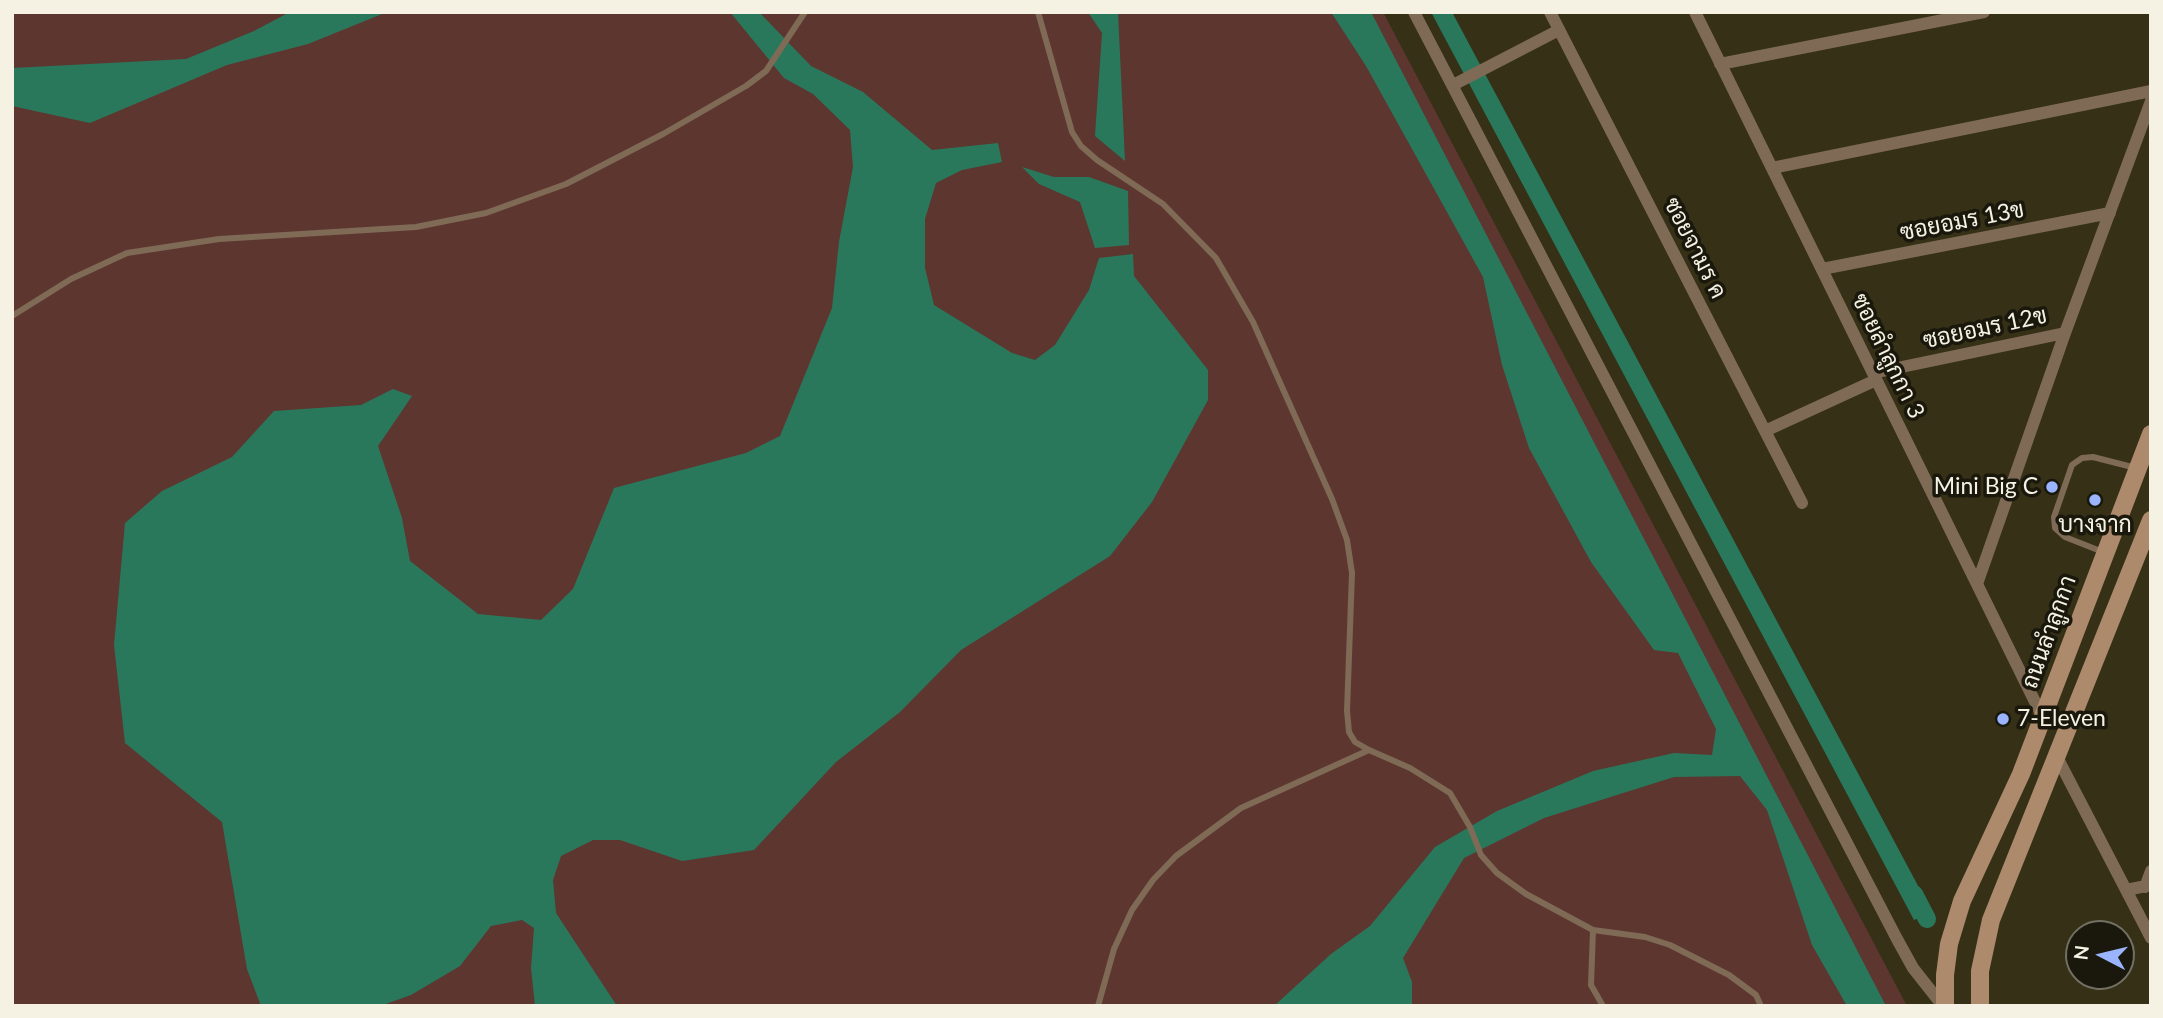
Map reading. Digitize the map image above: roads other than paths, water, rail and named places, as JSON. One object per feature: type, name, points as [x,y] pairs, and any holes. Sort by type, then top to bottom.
[{"type":"main road","name":"ถนนลำลูกกา","points":[[1944,1006],[1949,944],[1962,901],[2021,774],[2151,434]]},
{"type":"main road","points":[[1980,1006],[1980,971],[1991,920],[2151,520]]},
{"type":"street","points":[[1414,12],[1897,939],[1913,968],[1944,1006]]},
{"type":"street","name":"ซอยจามร ค","points":[[1550,12],[1801,503]]},
{"type":"street","name":"ซอยลำลูกกา 3","points":[[1695,12],[2043,718]]},
{"type":"street","points":[[1720,64],[1984,12]]},
{"type":"street","points":[[1452,85],[1559,30]]},
{"type":"street","points":[[1772,168],[2151,91]]},
{"type":"street","points":[[1977,584],[2065,333],[2151,101]]},
{"type":"street","name":"ซอยอมร 13ข","points":[[1822,269],[2110,213]]},
{"type":"street","name":"ซอยอมร 12ข","points":[[1765,431],[1874,377],[2065,333]]},
{"type":"street","points":[[2057,757],[2151,938]]},
{"type":"street","points":[[2126,890],[2148,886],[2151,871]]},
{"type":"lane","points":[[12,316],[71,279],[127,253],[219,239],[416,227],[486,213],[566,184],[722,100],[765,71],[790,38],[805,12]]},
{"type":"lane","points":[[1038,12],[1072,132],[1081,146],[1097,160],[1130,179],[1163,204],[1216,258],[1253,322],[1332,499],[1348,540],[1352,573],[1349,732],[1355,742],[1450,793],[1463,813],[1481,855],[1497,873],[1526,894],[1593,930],[1645,937],[1670,945],[1729,975],[1756,995],[1761,1006]]},
{"type":"lane","points":[[2105,553],[2065,537],[2055,528],[2054,517],[2071,465],[2082,458],[2093,457],[2137,468]]},
{"type":"lane","points":[[1098,1006],[1114,949],[1132,910],[1153,880],[1176,856],[1241,808],[1369,750]]},
{"type":"lane","points":[[1593,930],[1591,985],[1603,1006]]},
{"type":"waterway","points":[[1914,894],[1927,919]]},
{"type":"place","name":"Mini Big C","points":[[2052,487]]},
{"type":"place","name":"บางจาก","points":[[2095,500]]},
{"type":"place","name":"7-Eleven","points":[[2003,719]]}]
